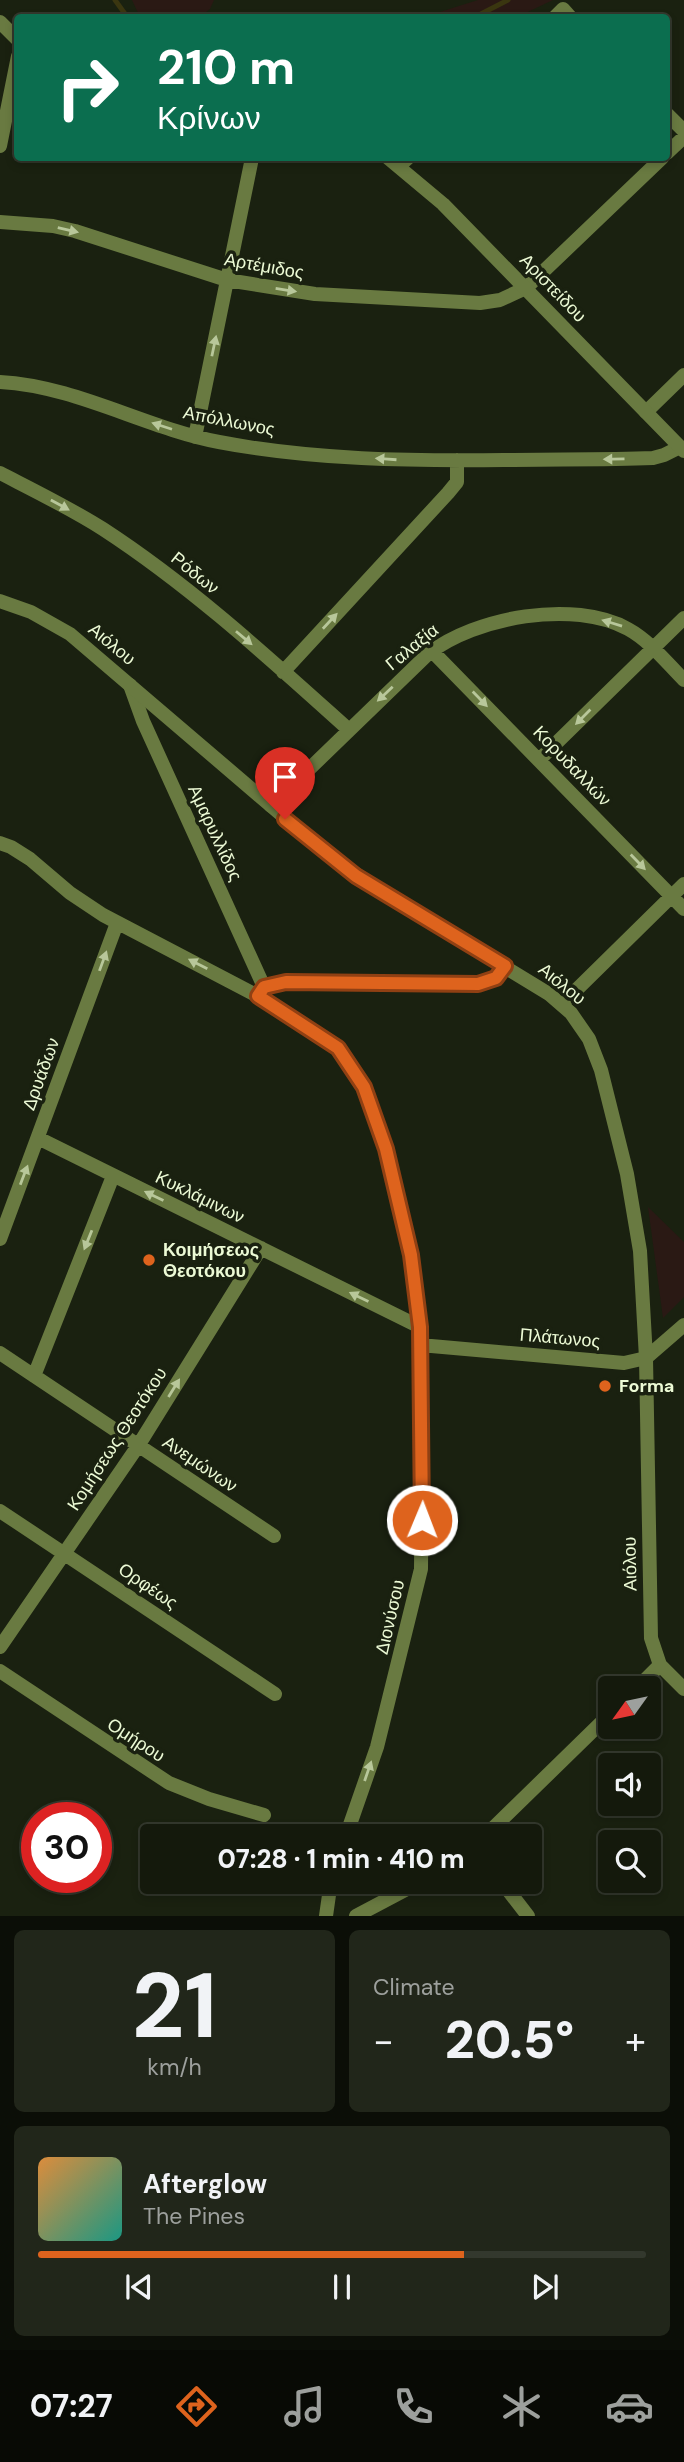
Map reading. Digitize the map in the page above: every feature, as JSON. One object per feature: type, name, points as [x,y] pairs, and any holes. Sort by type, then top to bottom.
[{"type":"street","points":[[0,22],[14,36]]},
{"type":"street","points":[[0,146],[14,76]]},
{"type":"street","points":[[670,117],[684,131]]},
{"type":"street","points":[[670,150],[684,137]]},
{"type":"street","points":[[195,437],[251,161]]},
{"type":"street","name":"Αριστείδου","points":[[399,161],[682,449]]},
{"type":"street","points":[[526,288],[659,161]]},
{"type":"street","name":"Αρτέμιδος","points":[[0,222],[53,226],[75,231],[227,281],[315,294],[480,303],[500,300],[526,288]]},
{"type":"street","points":[[646,412],[684,375]]},
{"type":"street","name":"Απόλλωνος","points":[[0,382],[41,388],[195,437],[278,450],[410,461],[653,458],[682,449]]},
{"type":"street","points":[[284,672],[457,482],[457,460]]},
{"type":"street","name":"Ρόδων","points":[[0,473],[78,515],[176,581],[348,729]]},
{"type":"street","name":"Αιόλου","points":[[0,601],[37,615],[71,634],[356,876],[505,966],[562,1004],[580,1025],[596,1054],[627,1174],[640,1251],[646,1358],[651,1638],[660,1665]]},
{"type":"street","name":"Γαλαξία","points":[[271,806],[432,650],[482,625],[506,619],[548,615],[582,617],[613,623],[631,631],[684,680]]},
{"type":"street","points":[[539,760],[684,618]]},
{"type":"street","name":"Κορυδαλλών","points":[[432,650],[684,909]]},
{"type":"street","name":"Αμαρυλλίδος","points":[[130,685],[143,721],[261,991]]},
{"type":"street","name":"Διονύσου","points":[[1,845],[30,859],[82,902],[117,923],[261,991],[338,1048],[364,1087],[386,1149],[408,1242],[420,1327],[421,1569],[377,1747],[350,1824]]},
{"type":"street","points":[[562,1004],[684,884]]},
{"type":"street","name":"Δρυάδων","points":[[0,1238],[117,923]]},
{"type":"street","points":[[261,991],[295,982],[478,984],[496,978],[505,966]]},
{"type":"street","name":"Κυκλάμινων","points":[[38,1138],[420,1327]]},
{"type":"street","points":[[34,1377],[113,1176]]},
{"type":"street","name":"Κομήσεως Θεοτόκου","points":[[0,1647],[138,1446],[261,1248]]},
{"type":"street","points":[[646,1358],[684,1325]]},
{"type":"street","name":"Πλάτωνος","points":[[420,1345],[624,1363],[646,1358]]},
{"type":"street","name":"Ανεμώνων","points":[[0,1353],[274,1536]]},
{"type":"street","name":"Ορφέως","points":[[0,1511],[275,1694]]},
{"type":"street","points":[[649,1676],[660,1665],[684,1689]]},
{"type":"street","name":"Ομήρου","points":[[0,1671],[163,1780],[209,1799],[264,1815]]},
{"type":"street","points":[[497,1824],[598,1726]]},
{"type":"street","points":[[326,1916],[329,1894]]},
{"type":"street","points":[[356,1916],[397,1894]]},
{"type":"street","points":[[511,1894],[528,1916]]},
{"type":"shaded area","points":[[132,0],[214,0],[204,14],[139,14]]},
{"type":"shaded area","points":[[478,0],[553,0],[523,14],[434,14]]},
{"type":"shaded area","points":[[648,1207],[684,1242],[684,1297],[663,1318]]},
{"type":"waterway","points":[[115,0],[125,14]]},
{"type":"waterway","points":[[481,14],[508,0]]},
{"type":"place","name":"Κοιμήσεως Θεοτόκου","points":[[149,1260]]},
{"type":"place","name":"Forma","points":[[605,1386]]},
{"type":"route","points":[[285,819],[356,876],[505,966],[496,978],[478,984],[286,982],[264,987],[258,996],[338,1048],[364,1087],[386,1149],[411,1255],[420,1327],[422,1520]]}]
